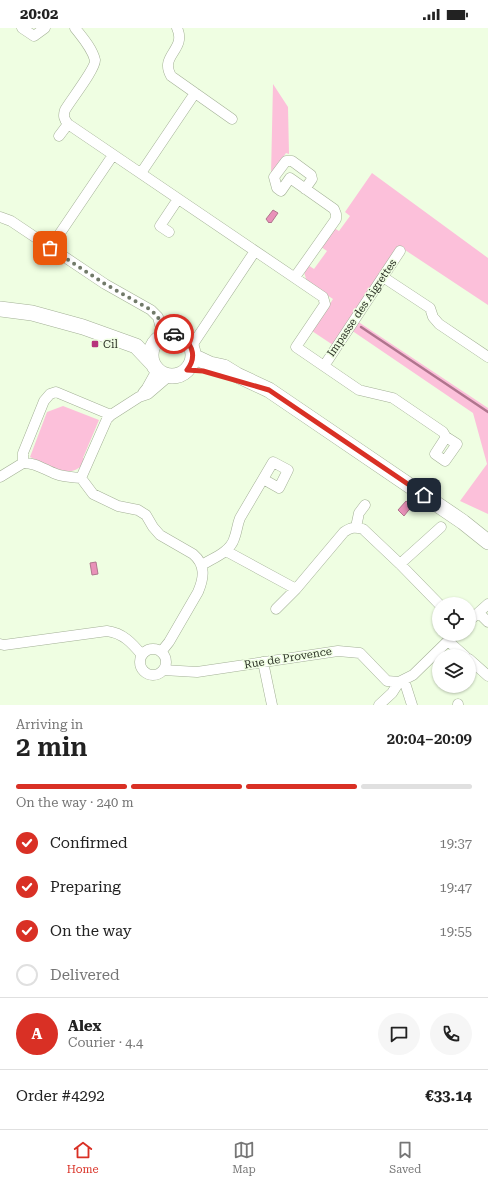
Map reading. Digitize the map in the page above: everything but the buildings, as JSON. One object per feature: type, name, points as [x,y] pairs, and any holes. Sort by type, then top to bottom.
[{"type":"main road","points":[[0,309],[32,313],[83,327],[136,346],[160,370],[175,376],[187,370],[192,361],[192,351]]},
{"type":"main road","points":[[136,346],[159,339],[169,334],[184,338],[192,351],[210,364],[224,367],[237,375],[269,390],[463,522],[488,542]]},
{"type":"main road","points":[[159,339],[151,353],[160,370]]},
{"type":"main road","points":[[187,370],[203,371],[269,390]]},
{"type":"main road","points":[[463,522],[488,534]]},
{"type":"street","points":[[22,28],[34,36],[45,28]]},
{"type":"street","points":[[75,28],[92,51],[95,64],[64,110],[64,119],[68,124],[323,297],[325,299],[325,304],[296,346],[360,390],[393,398],[443,432],[446,437]]},
{"type":"street","points":[[177,28],[180,38],[168,61],[167,70],[171,76],[232,119]]},
{"type":"street","points":[[141,173],[195,93]]},
{"type":"street","points":[[59,136],[68,124]]},
{"type":"street","points":[[50,248],[113,155]]},
{"type":"street","points":[[295,277],[336,219],[334,209],[305,189]]},
{"type":"street","points":[[169,232],[160,226],[178,199]]},
{"type":"street","points":[[0,217],[11,221],[105,284],[151,310],[158,317],[159,339]]},
{"type":"street","points":[[192,351],[255,251]]},
{"type":"street","name":"Impasse des Aigrettes","points":[[324,366],[400,251]]},
{"type":"street","points":[[383,277],[430,308],[433,317],[439,324],[488,357]]},
{"type":"street","points":[[81,478],[107,420],[111,415],[139,397],[148,394],[160,370]]},
{"type":"street","points":[[23,463],[23,453],[44,401],[50,394],[56,392],[111,415]]},
{"type":"street","points":[[0,477],[23,463],[33,464],[68,477],[81,478],[93,494],[118,506],[138,510],[146,515],[160,535],[194,554],[198,558],[202,564],[201,584],[198,592],[169,642],[161,652]]},
{"type":"street","points":[[202,564],[226,551],[231,546],[237,524],[263,479]]},
{"type":"street","points":[[356,527],[359,513],[365,505]]},
{"type":"street","points":[[400,564],[441,526]]},
{"type":"street","points":[[276,609],[296,589],[344,532],[350,528],[356,527],[363,529],[432,597]]},
{"type":"street","points":[[226,551],[296,589]]},
{"type":"street","points":[[488,604],[478,613],[488,622]]},
{"type":"street","points":[[0,644],[4,645],[107,631],[115,632],[123,636],[142,654]]},
{"type":"street","points":[[379,705],[402,681],[413,675],[448,641]]},
{"type":"street","points":[[150,649],[157,649],[161,652],[165,656],[166,660],[163,670],[157,675],[146,674],[140,667],[140,659],[142,654],[150,649]]},
{"type":"street","name":"Rue de Provence","points":[[163,670],[197,672],[338,651],[360,653],[387,681]]},
{"type":"street","points":[[263,662],[272,705]]},
{"type":"street","points":[[476,665],[488,676]]},
{"type":"street","points":[[387,697],[389,690],[387,681],[402,681]]},
{"type":"street","points":[[402,681],[412,705]]},
{"type":"shaded area","points":[[273,84],[288,107],[289,154],[286,153],[271,175]]},
{"type":"shaded area","points":[[372,173],[488,258],[488,305],[399,246],[333,345],[312,331],[333,299],[307,282],[304,272],[308,265],[314,269],[327,251],[321,247],[334,228],[339,231],[350,216],[345,212]]},
{"type":"shaded area","points":[[273,210],[278,213],[271,223],[269,223],[266,219]]},
{"type":"shaded area","points":[[357,321],[488,408],[488,514],[460,501],[487,464],[473,413],[351,330]]},
{"type":"shaded area","points":[[63,406],[99,420],[83,458],[86,460],[80,467],[67,471],[52,468],[30,457],[47,412]]},
{"type":"shaded area","points":[[406,501],[412,506],[404,516],[398,510]]},
{"type":"shaded area","points":[[96,562],[98,574],[92,575],[90,563]]},
{"type":"waterway","points":[[361,327],[488,412]]},
{"type":"way so far","points":[[50,248],[105,284],[151,310],[158,317],[163,336],[174,334]]},
{"type":"place","name":"Cil","points":[[95,344]]},
{"type":"route","points":[[174,334],[184,338],[191,347],[193,356],[187,370],[203,371],[269,390],[424,495]]}]
